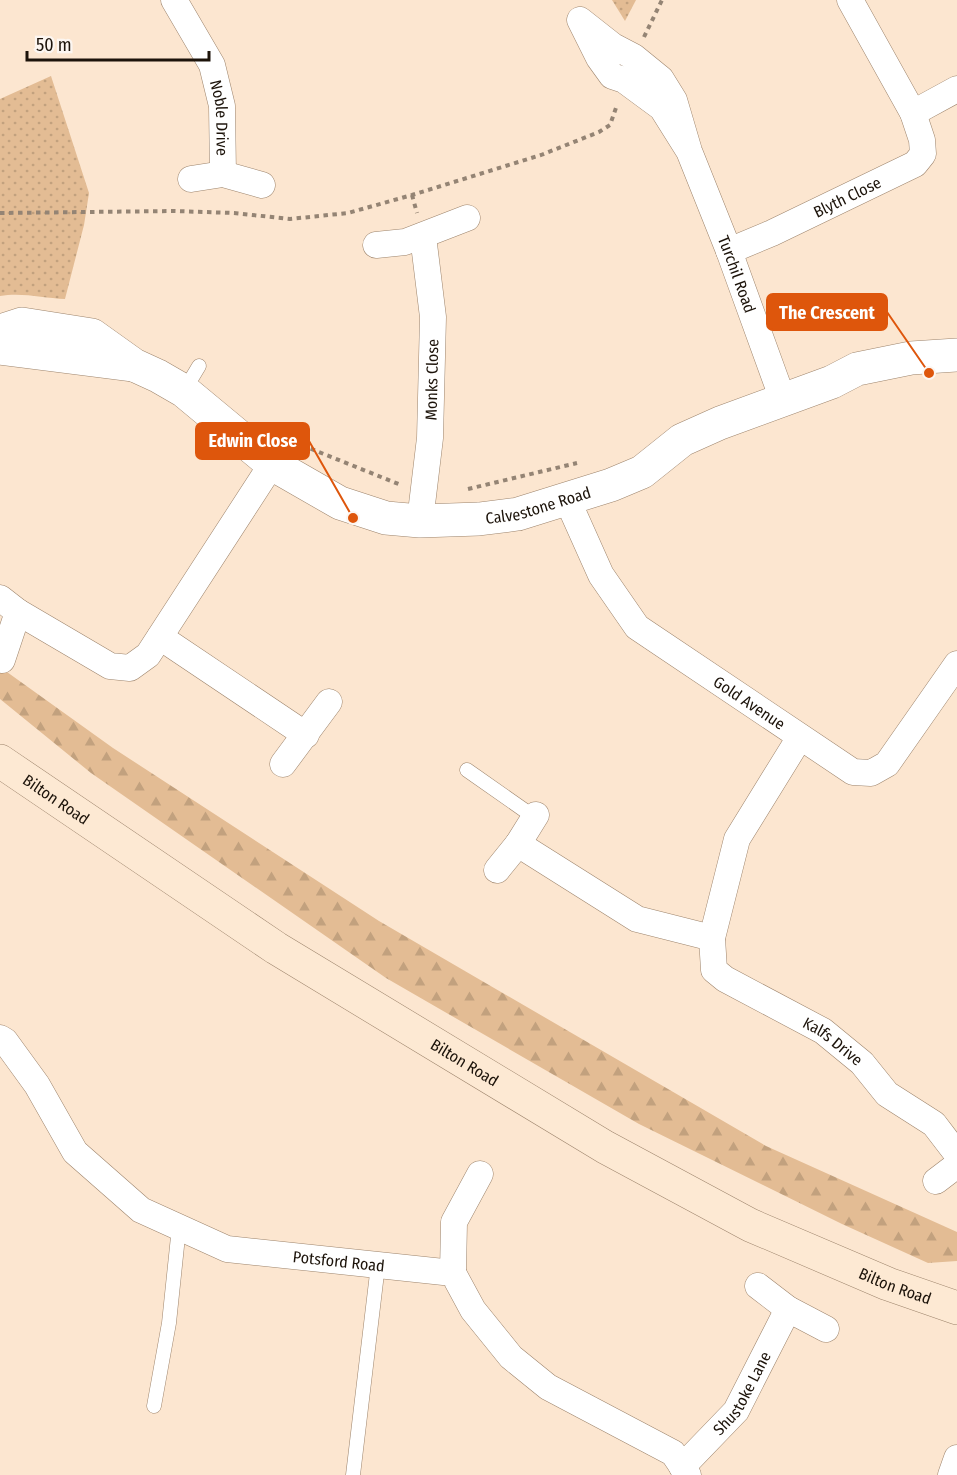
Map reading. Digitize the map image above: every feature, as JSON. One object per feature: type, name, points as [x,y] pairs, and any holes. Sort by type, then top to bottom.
[{"type":"main road","name":"Bilton Road","points":[[0,760],[276,948],[605,1147],[750,1225],[888,1284],[957,1308]]},
{"type":"street","name":"Noble Drive","points":[[174,0],[212,65],[222,106],[224,174]]},
{"type":"street","name":"Blyth Close","points":[[729,250],[772,233],[915,164],[923,154],[922,140],[913,113],[850,0]]},
{"type":"street","name":"Turchil Road","points":[[576,10],[613,46],[634,57],[661,79],[674,100],[689,151],[729,250],[783,400]]},
{"type":"street","name":"Turchil Road","points":[[576,10],[599,58],[612,76],[624,80],[662,108],[689,151]]},
{"type":"street","points":[[913,113],[957,89]]},
{"type":"street","name":"Noble Drive","points":[[191,179],[224,174],[262,185]]},
{"type":"street","points":[[376,245],[405,242],[467,218]]},
{"type":"street","name":"Monks Close","points":[[420,521],[430,438],[433,317],[423,236]]},
{"type":"street","name":"Calvestone Road","points":[[0,331],[22,324],[92,335],[134,365],[158,376],[192,378],[272,464],[340,503],[386,518],[420,521],[479,519],[518,514],[567,499],[642,472],[682,440],[720,423],[832,382],[857,369],[911,358],[957,355]]},
{"type":"street","name":"Calvestone Road","points":[[0,348],[134,365]]},
{"type":"street","points":[[2,660],[9,605],[110,666],[130,668],[148,655],[272,464]]},
{"type":"street","name":"Gold Avenue","points":[[567,499],[601,574],[637,627],[853,772],[871,773],[887,764],[953,679]]},
{"type":"street","points":[[160,637],[306,735]]},
{"type":"street","points":[[284,764],[329,702]]},
{"type":"street","name":"Kalfs Drive","points":[[800,736],[737,838],[712,938],[714,970],[725,979],[823,1031],[862,1063],[887,1094],[934,1124],[957,1154]]},
{"type":"street","points":[[497,870],[518,844],[535,816]]},
{"type":"street","points":[[518,844],[637,919],[712,938]]},
{"type":"street","name":"Potsford Road","points":[[0,1038],[5,1041],[37,1085],[75,1152],[141,1210],[227,1249],[453,1273]]},
{"type":"street","points":[[936,1181],[957,1165]]},
{"type":"street","points":[[480,1174],[454,1222],[453,1273],[473,1310],[511,1357],[548,1387],[673,1453],[685,1471]]},
{"type":"street","points":[[758,1286],[788,1309],[826,1329]]},
{"type":"street","name":"Shustoke Lane","points":[[685,1471],[736,1412],[788,1309]]},
{"type":"street","points":[[951,1475],[957,1458]]},
{"type":"lane","points":[[467,770],[535,816]]},
{"type":"lane","points":[[154,1406],[169,1323],[179,1227]]},
{"type":"lane","points":[[353,1475],[378,1265]]},
{"type":"path","points":[[634,57],[662,0]]},
{"type":"path","points":[[0,213],[174,211],[234,213],[290,219],[348,213],[541,155],[599,132],[610,125],[624,80]]},
{"type":"green space","points":[[612,0],[636,0],[625,21]]},
{"type":"green space","points":[[51,76],[89,193],[84,225],[65,299],[24,295],[0,296],[0,99]]},
{"type":"green space","points":[[0,667],[113,748],[379,921],[766,1146],[957,1232],[957,1261],[928,1263],[842,1224],[639,1124],[386,978],[91,773],[0,699]]},
{"type":"place","name":"The Crescent","points":[[929,373]]},
{"type":"place","name":"Edwin Close","points":[[353,518]]}]
